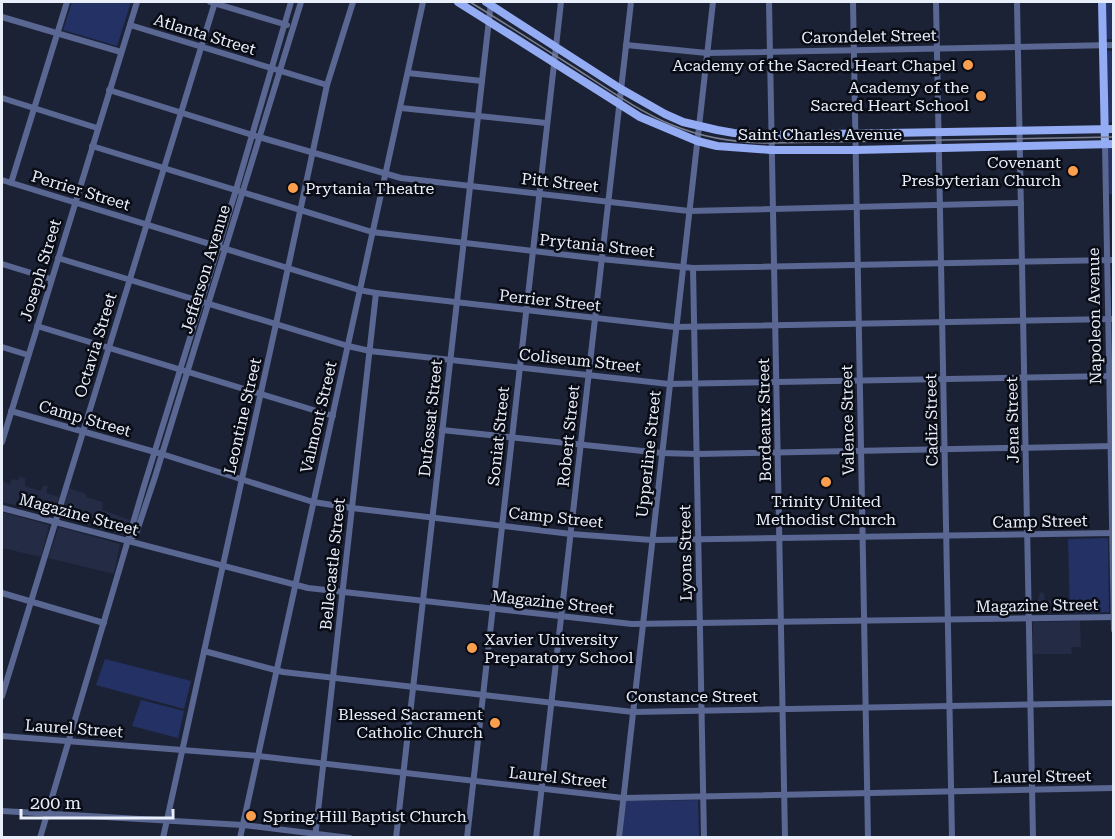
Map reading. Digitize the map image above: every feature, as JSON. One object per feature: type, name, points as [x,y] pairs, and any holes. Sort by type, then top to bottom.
[{"type":"main road","name":"Saint Charles Avenue","points":[[458,2],[656,125],[717,146],[771,150],[855,150],[1109,144]]},
{"type":"main road","name":"Saint Charles Avenue","points":[[489,2],[621,89],[665,114],[699,126],[734,133],[771,135],[1109,129]]},
{"type":"main road","name":"Napoleon Avenue","points":[[1102,2],[1109,144]]},
{"type":"street","points":[[11,183],[67,2]]},
{"type":"street","name":"Joseph Street","points":[[2,442],[3,429],[11,411],[137,2]]},
{"type":"street","points":[[213,2],[293,27]]},
{"type":"street","name":"Octavia Street","points":[[2,696],[213,2]]},
{"type":"street","name":"Jefferson Avenue","points":[[256,136],[291,2]]},
{"type":"street","name":"Jefferson Avenue","points":[[158,453],[187,370],[256,136],[301,2]]},
{"type":"street","name":"Leontine Street","points":[[163,837],[327,85],[353,2]]},
{"type":"street","name":"Valmont Street","points":[[240,837],[423,2]]},
{"type":"street","name":"Dufossat Street","points":[[396,837],[489,21],[489,2]]},
{"type":"street","name":"Soniat Street","points":[[467,837],[531,251],[561,2]]},
{"type":"street","name":"Robert Street","points":[[536,837],[631,2]]},
{"type":"street","name":"Upperline Street","points":[[619,837],[713,2]]},
{"type":"street","name":"Bordeaux Street","points":[[769,2],[785,837]]},
{"type":"street","name":"Valence Street","points":[[853,2],[868,837]]},
{"type":"street","name":"Cadiz Street","points":[[936,2],[952,837]]},
{"type":"street","name":"Jena Street","points":[[1017,2],[1033,837]]},
{"type":"street","points":[[2,17],[121,52]]},
{"type":"street","name":"Atlanta Street","points":[[130,25],[279,71]]},
{"type":"street","name":"Carondelet Street","points":[[626,45],[707,53],[1113,45]]},
{"type":"street","points":[[279,71],[327,85]]},
{"type":"street","points":[[408,73],[482,81]]},
{"type":"street","name":"Pitt Street","points":[[109,90],[401,178],[689,211],[1021,203]]},
{"type":"street","points":[[2,98],[97,128]]},
{"type":"street","points":[[400,108],[546,123]]},
{"type":"street","name":"Napoleon Avenue","points":[[1109,144],[1106,201],[1111,319],[1113,630]]},
{"type":"street","name":"Prytania Street","points":[[92,146],[372,232],[463,244],[682,268],[1110,260]]},
{"type":"street","name":"Perrier Street","points":[[2,180],[359,290],[376,293],[675,327],[1111,319]]},
{"type":"street","points":[[1106,201],[1113,201]]},
{"type":"street","name":"Jefferson Avenue","points":[[40,837],[128,541],[136,534],[180,368],[201,301],[222,247]]},
{"type":"street","name":"Coliseum Street","points":[[58,258],[348,346],[370,351],[450,360],[669,384],[1111,376]]},
{"type":"street","points":[[2,264],[51,279]]},
{"type":"street","name":"Lyons Street","points":[[693,268],[704,837]]},
{"type":"street","name":"Bellecastle Street","points":[[315,835],[376,293]]},
{"type":"street","points":[[37,326],[333,416]]},
{"type":"street","points":[[2,346],[28,355]]},
{"type":"street","name":"Camp Street","points":[[11,411],[158,453],[313,502],[570,534],[652,540],[698,540],[1113,533]]},
{"type":"street","points":[[442,430],[662,453],[696,454],[1112,446]]},
{"type":"street","name":"Magazine Street","points":[[2,508],[296,585],[642,625],[1113,617]]},
{"type":"street","points":[[2,593],[104,623]]},
{"type":"street","name":"Constance Street","points":[[204,651],[277,671],[633,712],[1113,703]]},
{"type":"street","name":"Laurel Street","points":[[2,736],[258,756],[623,798],[1113,788]]},
{"type":"street","points":[[2,811],[243,825],[315,835],[350,837]]},
{"type":"shaded area","points":[[72,2],[131,2],[117,46],[63,30]]},
{"type":"shaded area","points":[[1105,2],[1113,2],[1113,39],[1105,39]]},
{"type":"shaded area","points":[[1106,51],[1113,51],[1113,122],[1107,123]]},
{"type":"shaded area","points":[[1107,148],[1113,148],[1113,194],[1108,194]]},
{"type":"shaded area","points":[[20,476],[25,478],[25,486],[40,491],[44,485],[48,486],[46,493],[59,497],[54,514],[2,502],[2,481],[10,485],[12,479],[18,480]]},
{"type":"shaded area","points":[[69,488],[86,494],[86,497],[103,502],[102,510],[131,520],[126,534],[122,535],[61,517]]},
{"type":"shaded area","points":[[2,512],[49,525],[41,557],[2,548]]},
{"type":"shaded area","points":[[59,527],[120,544],[114,574],[48,558]]},
{"type":"shaded area","points":[[1108,538],[1109,612],[1070,613],[1068,539]]},
{"type":"shaded area","points":[[1040,592],[1044,593],[1045,601],[1068,600],[1068,612],[1032,613],[1031,600],[1038,600]]},
{"type":"shaded area","points":[[1080,621],[1081,647],[1071,647],[1072,654],[1033,654],[1033,622]]},
{"type":"shaded area","points":[[105,659],[191,681],[184,709],[96,685]]},
{"type":"shaded area","points":[[141,700],[184,711],[178,738],[132,726]]},
{"type":"shaded area","points":[[698,800],[699,837],[622,838],[626,801]]},
{"type":"tram line","points":[[470,2],[647,113],[690,132],[714,138],[771,143],[1114,137]]},
{"type":"place","name":"Academy of the Sacred Heart Chapel","points":[[968,65]]},
{"type":"place","name":"Academy of the Sacred Heart School","points":[[981,96]]},
{"type":"place","name":"Covenant Presbyterian Church","points":[[1073,171]]},
{"type":"place","name":"Prytania Theatre","points":[[293,188]]},
{"type":"place","name":"Trinity United Methodist Church","points":[[826,482]]},
{"type":"place","name":"Xavier University Preparatory School","points":[[472,648]]},
{"type":"place","name":"Blessed Sacrament Catholic Church","points":[[495,723]]},
{"type":"place","name":"Spring Hill Baptist Church","points":[[251,816]]}]
